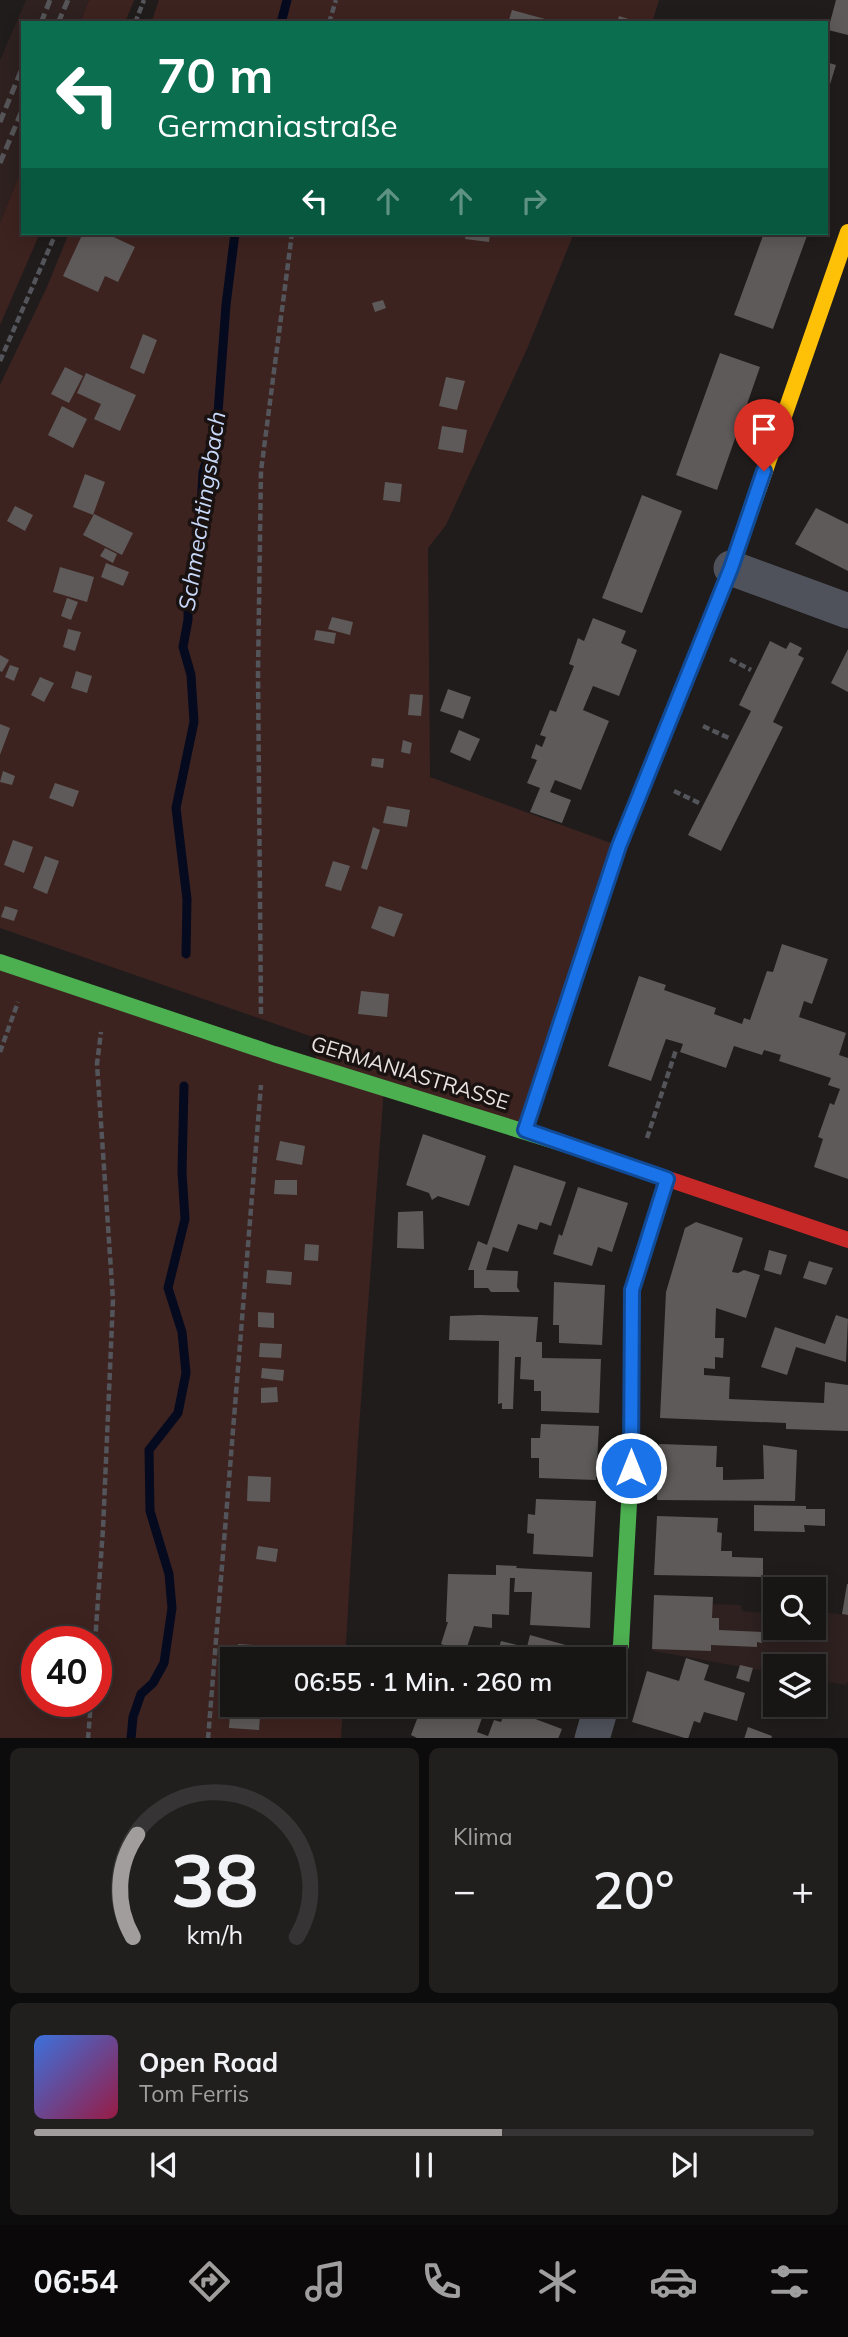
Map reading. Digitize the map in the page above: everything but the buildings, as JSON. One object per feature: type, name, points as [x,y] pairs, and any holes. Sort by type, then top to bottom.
[{"type":"street","points":[[525,1130],[619,846],[731,568],[848,232]]},
{"type":"street","points":[[731,568],[848,611]]},
{"type":"street","name":"GERMANIASTRASSE","points":[[0,962],[274,1054],[525,1130],[848,1240]]},
{"type":"street","points":[[620,1647],[631,1468],[632,1290],[667,1179]]},
{"type":"street","points":[[592,1738],[598,1717]]},
{"type":"path","points":[[136,21],[144,0]]},
{"type":"path","points":[[330,21],[336,0]]},
{"type":"path","points":[[0,361],[55,235]]},
{"type":"path","points":[[262,1020],[258,673],[261,471],[292,235]]},
{"type":"path","points":[[728,659],[751,670]]},
{"type":"path","points":[[700,725],[731,739]]},
{"type":"path","points":[[663,785],[699,803]]},
{"type":"path","points":[[0,1052],[29,971]]},
{"type":"path","points":[[96,1626],[113,1300],[97,1064],[108,997]]},
{"type":"path","points":[[644,1146],[676,1050]]},
{"type":"path","points":[[208,1738],[262,1073]]},
{"type":"path","points":[[88,1738],[90,1717]]},
{"type":"shaded area","points":[[26,0],[89,0],[81,21],[21,21],[21,171],[0,223],[0,60]]},
{"type":"shaded area","points":[[89,0],[134,0],[126,21],[81,21]]},
{"type":"shaded area","points":[[159,0],[659,0],[653,21],[152,21]]},
{"type":"shaded area","points":[[21,171],[21,235],[39,235],[0,325],[0,223]]},
{"type":"shaded area","points":[[68,235],[573,235],[527,349],[446,525],[428,548],[430,777],[619,846],[525,1130],[384,1088],[346,1647],[220,1647],[220,1717],[342,1717],[341,1738],[0,1738],[0,962],[317,1065],[313,1037],[0,928],[0,385],[47,287]]},
{"type":"shaded area","points":[[712,1604],[741,1605],[742,1611],[763,1613],[763,1640],[826,1640],[826,1613],[848,1615],[848,1681],[846,1685],[826,1682],[826,1654],[763,1654],[763,1671],[653,1651],[653,1614]]},
{"type":"waterway","name":"Schmechtingsbach","points":[[282,21],[287,0]]},
{"type":"waterway","name":"Schmechtingsbach","points":[[186,954],[187,899],[176,808],[194,722],[191,675],[183,647],[188,620],[188,581],[200,526],[203,472],[217,426],[226,305],[235,235]]},
{"type":"waterway","name":"Schmechtingsbach","points":[[131,1738],[133,1717],[141,1694],[153,1683],[164,1663],[172,1608],[169,1574],[150,1511],[149,1450],[178,1413],[186,1373],[182,1332],[168,1288],[185,1219],[182,1172],[184,1086]]},
{"type":"railway","points":[[42,21],[50,0]]},
{"type":"railway","points":[[59,21],[68,0]]},
{"type":"railway","points":[[0,122],[21,71]]},
{"type":"railway","points":[[0,163],[21,113]]},
{"type":"traffic: fast","points":[[525,1130],[619,846],[731,568],[759,488]]},
{"type":"traffic: fast","points":[[0,962],[274,1054],[574,1147]]},
{"type":"traffic: fast","points":[[620,1647],[631,1468],[632,1290],[667,1179]]},
{"type":"traffic: slow","points":[[759,488],[848,232]]},
{"type":"traffic: jam","points":[[574,1147],[848,1240]]},
{"type":"route","points":[[631,1468],[632,1290],[667,1179],[525,1130],[619,846],[731,568],[764,471]]}]
